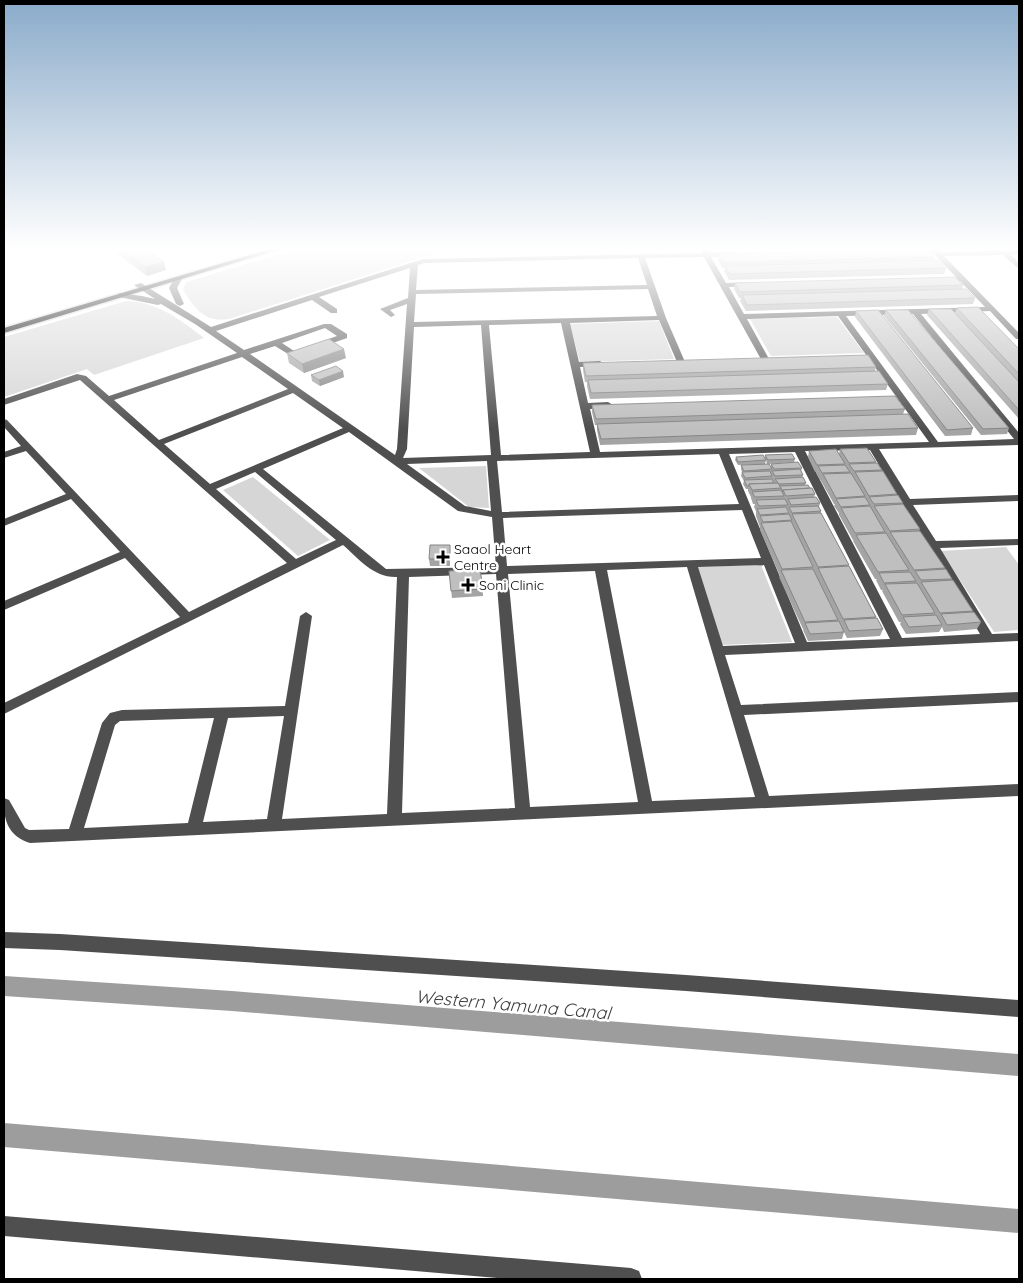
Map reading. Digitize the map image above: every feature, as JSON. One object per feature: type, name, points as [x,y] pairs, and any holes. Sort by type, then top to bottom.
[{"type":"main road","points":[[4,324],[59,309]]},
{"type":"main road","points":[[4,331],[77,309]]},
{"type":"street","points":[[180,309],[397,461],[462,509],[497,515],[746,508]]},
{"type":"street","points":[[210,330],[276,309]]},
{"type":"street","points":[[384,309],[391,315]]},
{"type":"street","points":[[397,461],[402,449],[411,309]]},
{"type":"street","points":[[659,309],[662,318],[686,362],[672,362]]},
{"type":"street","points":[[736,309],[765,359]]},
{"type":"street","points":[[741,317],[992,309],[1019,337]]},
{"type":"street","points":[[915,312],[1019,441]]},
{"type":"street","points":[[840,314],[866,356],[936,445]]},
{"type":"street","points":[[410,325],[662,318]]},
{"type":"street","points":[[565,321],[596,456]]},
{"type":"street","points":[[485,323],[501,569],[523,813]]},
{"type":"street","points":[[109,399],[241,353],[275,342],[326,326],[344,336],[293,354],[275,342]]},
{"type":"street","points":[[575,365],[614,364]]},
{"type":"street","points":[[4,402],[80,377],[109,399],[295,564]]},
{"type":"street","points":[[158,443],[295,389]]},
{"type":"street","points":[[584,406],[614,405]]},
{"type":"street","points":[[4,422],[188,618]]},
{"type":"street","points":[[210,488],[350,428]]},
{"type":"street","points":[[397,461],[1019,441]]},
{"type":"street","points":[[4,455],[27,447]]},
{"type":"street","points":[[873,447],[989,639]]},
{"type":"street","points":[[800,449],[898,643]]},
{"type":"street","points":[[723,452],[803,647]]},
{"type":"street","points":[[256,468],[382,572],[388,574],[768,561]]},
{"type":"street","points":[[4,523],[72,495]]},
{"type":"street","points":[[906,502],[1019,498]]},
{"type":"street","points":[[4,709],[344,540]]},
{"type":"street","points":[[933,545],[1016,542],[1019,552]]},
{"type":"street","points":[[4,606],[126,552]]},
{"type":"street","points":[[691,564],[764,802]]},
{"type":"street","points":[[600,566],[646,807]]},
{"type":"street","points":[[394,819],[403,573]]},
{"type":"street","points":[[274,824],[306,616]]},
{"type":"street","points":[[718,651],[1019,637]]},
{"type":"street","points":[[736,710],[1019,697]]},
{"type":"street","points":[[75,833],[111,720],[122,715],[291,711]]},
{"type":"street","points":[[194,828],[222,713]]},
{"type":"street","points":[[4,804],[24,835],[30,836],[1019,790]]},
{"type":"street","points":[[4,940],[60,942],[686,983],[1019,1010]]},
{"type":"street","points":[[4,1226],[188,1240],[631,1279]]},
{"type":"shaded area","points":[[99,309],[160,309],[177,318],[204,338],[94,375],[87,369],[4,397],[4,337]]},
{"type":"shaded area","points":[[196,309],[261,309],[221,320],[207,317]]},
{"type":"shaded area","points":[[837,317],[864,353],[771,356],[750,319]]},
{"type":"shaded area","points":[[659,321],[674,359],[580,362],[570,324]]},
{"type":"shaded area","points":[[486,466],[489,508],[469,507],[419,468]]},
{"type":"shaded area","points":[[253,477],[330,540],[298,556],[223,490]]},
{"type":"shaded area","points":[[1006,547],[1019,565],[1019,630],[994,632],[941,551]]},
{"type":"shaded area","points":[[761,565],[792,642],[721,645],[697,567]]},
{"type":"building","points":[[929,309],[951,309],[1019,382],[1019,410]]},
{"type":"building","points":[[958,309],[980,309],[1019,349],[1019,374]]},
{"type":"building","points":[[878,310],[973,428],[947,430],[856,311]]},
{"type":"building","points":[[886,310],[908,310],[1009,428],[983,429]]},
{"type":"building","points":[[329,339],[344,349],[302,364],[287,353]]},
{"type":"building","points":[[868,355],[876,367],[586,376],[583,363]]},
{"type":"building","points":[[336,366],[343,371],[319,380],[311,375]]},
{"type":"building","points":[[879,371],[888,384],[591,393],[588,380]]},
{"type":"building","points":[[895,396],[905,409],[596,419],[592,405]]},
{"type":"building","points":[[908,414],[918,428],[601,439],[597,424]]},
{"type":"building","points":[[867,448],[876,462],[849,463],[840,449]]},
{"type":"building","points":[[836,449],[845,464],[817,465],[809,451]]},
{"type":"building","points":[[792,454],[795,459],[768,460],[765,455]]},
{"type":"building","points":[[763,455],[766,460],[738,462],[736,457]]},
{"type":"building","points":[[798,462],[802,468],[774,469],[771,464]]},
{"type":"building","points":[[877,463],[882,470],[854,471],[849,464]]},
{"type":"building","points":[[769,464],[772,469],[744,471],[741,465]]},
{"type":"building","points":[[845,465],[850,472],[822,473],[818,466]]},
{"type":"building","points":[[800,469],[803,475],[775,476],[772,471]]},
{"type":"building","points":[[770,471],[772,476],[745,478],[742,472]]},
{"type":"building","points":[[883,471],[897,494],[869,496],[855,472]]},
{"type":"building","points":[[851,473],[865,496],[836,498],[823,474]]},
{"type":"building","points":[[803,477],[806,483],[779,484],[775,479]]},
{"type":"building","points":[[772,479],[774,483],[749,484],[749,486],[747,486],[744,480]]},
{"type":"building","points":[[778,483],[781,488],[752,490],[749,484]]},
{"type":"building","points":[[808,485],[810,488],[783,490],[783,492],[780,486]]},
{"type":"building","points":[[812,488],[815,494],[786,496],[783,490]]},
{"type":"building","points":[[781,490],[784,496],[755,497],[752,492]]},
{"type":"building","points":[[898,495],[903,503],[874,504],[869,497]]},
{"type":"building","points":[[816,497],[820,503],[791,505],[788,499]]},
{"type":"building","points":[[865,497],[870,505],[841,507],[836,499]]},
{"type":"building","points":[[785,499],[788,505],[759,506],[756,500]]},
{"type":"building","points":[[903,504],[920,529],[890,531],[874,506]]},
{"type":"building","points":[[818,506],[821,511],[792,513],[789,507]]},
{"type":"building","points":[[870,506],[885,532],[855,533],[841,508]]},
{"type":"building","points":[[786,507],[789,513],[760,515],[757,509]]},
{"type":"building","points":[[821,513],[849,565],[818,567],[792,514]]},
{"type":"building","points":[[789,514],[792,520],[763,522],[760,516]]},
{"type":"building","points":[[791,521],[813,567],[782,569],[761,523]]},
{"type":"building","points":[[920,531],[945,568],[914,570],[890,532]]},
{"type":"building","points":[[886,533],[909,570],[878,572],[856,535]]},
{"type":"building","points":[[430,545],[450,545],[450,559],[429,559]]},
{"type":"building","points":[[849,566],[876,617],[843,619],[818,568]]},
{"type":"building","points":[[480,569],[483,589],[451,591],[449,571]]},
{"type":"building","points":[[813,569],[838,620],[805,622],[781,570]]},
{"type":"building","points":[[946,569],[952,579],[921,580],[915,571]]},
{"type":"building","points":[[910,572],[916,581],[884,583],[879,573]]},
{"type":"building","points":[[953,580],[973,611],[940,613],[921,582]]},
{"type":"building","points":[[917,583],[935,613],[902,615],[885,584]]},
{"type":"building","points":[[974,612],[981,622],[947,625],[941,614]]},
{"type":"building","points":[[936,615],[942,625],[909,627],[903,617]]},
{"type":"building","points":[[877,618],[883,629],[849,631],[844,620]]},
{"type":"building","points":[[839,621],[844,632],[810,634],[805,623]]},
{"type":"waterway","name":"Western Yamuna Canal","points":[[4,986],[232,1001],[1019,1065]]},
{"type":"waterway","points":[[4,1135],[1019,1221]]},
{"type":"place","name":"Saaol Heart Centre","points":[[443,557]]},
{"type":"place","name":"Soni Clinic","points":[[468,585]]}]
